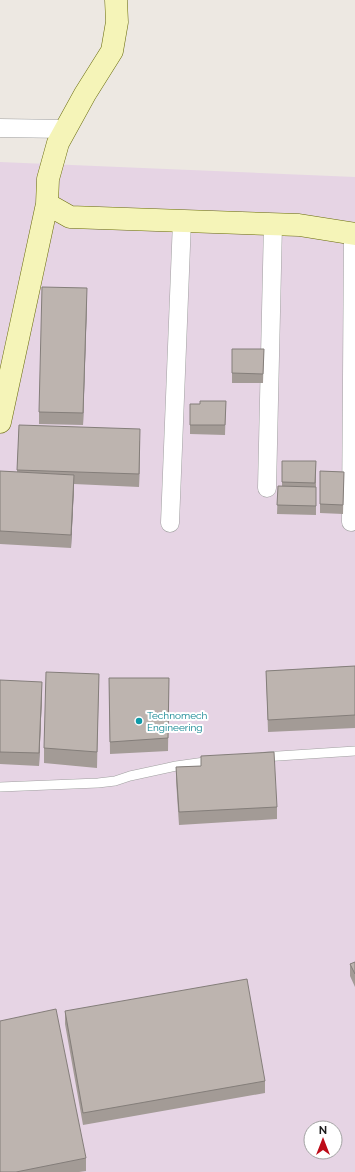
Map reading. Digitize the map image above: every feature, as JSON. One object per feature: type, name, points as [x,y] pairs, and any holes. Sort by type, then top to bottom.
[{"type":"street","points":[[0,422],[47,204],[48,179],[58,143],[85,94],[112,51],[117,22],[116,0]]},
{"type":"street","points":[[0,128],[66,129]]},
{"type":"street","points":[[47,204],[70,217],[299,225],[354,234],[350,522]]},
{"type":"street","points":[[170,522],[182,221]]},
{"type":"street","points":[[267,488],[273,224]]},
{"type":"lane","points":[[254,758],[355,751]]},
{"type":"lane","points":[[0,787],[115,781],[130,776],[196,762],[223,760]]},
{"type":"shaded area","points":[[0,162],[355,177],[355,1172],[0,1172]]},
{"type":"building","points":[[42,287],[87,288],[83,413],[39,412]]},
{"type":"building","points":[[232,349],[264,349],[263,374],[232,373]]},
{"type":"building","points":[[200,401],[226,401],[225,425],[190,425],[190,404],[200,404]]},
{"type":"building","points":[[19,425],[140,429],[139,474],[17,470]]},
{"type":"building","points":[[282,461],[316,461],[315,483],[282,482]]},
{"type":"building","points":[[0,471],[74,475],[71,535],[0,531]]},
{"type":"building","points":[[320,471],[344,472],[343,505],[320,504]]},
{"type":"building","points":[[278,486],[316,487],[316,506],[277,505]]},
{"type":"building","points":[[355,666],[355,715],[268,720],[266,671]]},
{"type":"building","points":[[46,672],[99,674],[97,752],[44,748]]},
{"type":"building","name":"Technomech Engineering","points":[[109,678],[169,678],[168,738],[110,742]]},
{"type":"building","points":[[0,680],[42,682],[39,753],[0,752]]},
{"type":"building","points":[[274,752],[277,807],[179,812],[176,767],[201,766],[201,756]]},
{"type":"building","points":[[355,962],[355,974],[350,964]]},
{"type":"building","points":[[247,979],[265,1081],[83,1113],[65,1011]]},
{"type":"building","points":[[56,1009],[86,1158],[16,1172],[0,1172],[0,1021]]},
{"type":"place","name":"Technomech Engineering","points":[[139,721]]}]
